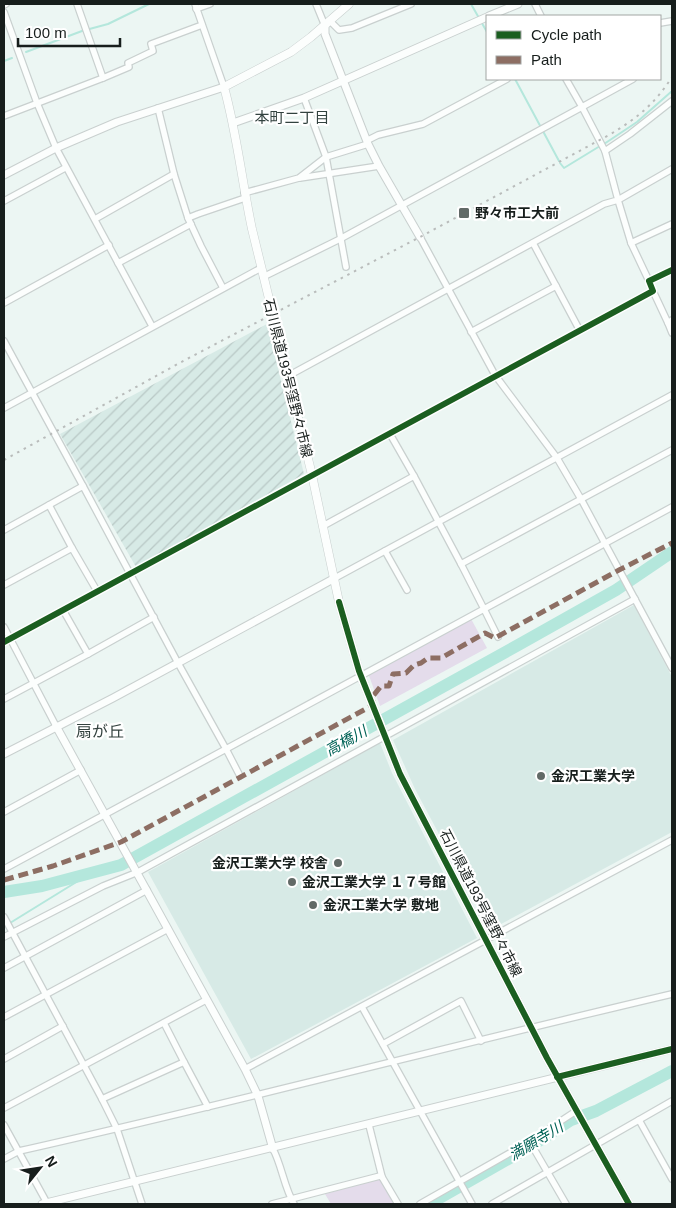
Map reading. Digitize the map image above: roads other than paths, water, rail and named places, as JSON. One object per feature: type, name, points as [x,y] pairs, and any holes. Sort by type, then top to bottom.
[{"type":"main road","points":[[224,87],[291,52],[349,4]]},
{"type":"main road","name":"石川県道193号窪野々市線","points":[[224,87],[233,123],[245,196],[261,268],[312,475],[339,602],[361,676],[400,774],[557,1077],[628,1204]]},
{"type":"street","points":[[77,4],[103,78]]},
{"type":"street","points":[[4,175],[56,148],[117,122],[224,87],[195,6],[210,4]]},
{"type":"street","points":[[316,4],[328,23],[339,30],[352,28],[411,4]]},
{"type":"street","points":[[492,15],[518,4]]},
{"type":"street","points":[[4,12],[37,103],[65,168],[95,219],[152,326]]},
{"type":"street","points":[[233,123],[304,98],[485,18]]},
{"type":"street","points":[[328,23],[325,34],[379,166],[495,375],[557,458],[581,498],[635,599],[669,656],[672,668]]},
{"type":"street","points":[[4,116],[129,67],[128,62],[153,51],[151,44],[202,25]]},
{"type":"street","points":[[299,178],[326,158],[423,124],[505,80]]},
{"type":"street","points":[[567,80],[603,147],[631,243],[648,281],[670,322],[672,333]]},
{"type":"street","points":[[264,278],[340,239],[631,80]]},
{"type":"street","points":[[304,98],[326,158],[346,267]]},
{"type":"street","points":[[603,147],[630,134],[672,101]]},
{"type":"street","points":[[158,108],[174,174],[190,221],[223,288]]},
{"type":"street","points":[[118,263],[214,208],[245,196],[299,178],[330,175],[379,166]]},
{"type":"street","points":[[4,201],[65,168]]},
{"type":"street","points":[[288,376],[604,204],[618,200],[672,169]]},
{"type":"street","points":[[95,219],[174,174]]},
{"type":"street","points":[[631,243],[672,224]]},
{"type":"street","points":[[533,243],[579,330]]},
{"type":"street","points":[[4,303],[109,245]]},
{"type":"street","points":[[4,408],[261,268]]},
{"type":"street","points":[[648,281],[672,270]]},
{"type":"street","points":[[471,332],[556,286]]},
{"type":"street","points":[[7,641],[653,291]]},
{"type":"street","points":[[4,341],[240,776]]},
{"type":"street","points":[[4,754],[178,663],[672,395]]},
{"type":"street","points":[[390,434],[461,564],[498,637]]},
{"type":"street","points":[[461,564],[672,450]]},
{"type":"street","points":[[323,526],[414,476]]},
{"type":"street","points":[[4,530],[83,486]]},
{"type":"street","points":[[49,505],[97,591]]},
{"type":"street","points":[[4,869],[672,507]]},
{"type":"street","points":[[4,585],[72,548]]},
{"type":"street","points":[[385,551],[407,590]]},
{"type":"street","points":[[4,937],[103,886],[137,871],[635,599]]},
{"type":"street","points":[[63,610],[88,654]]},
{"type":"street","points":[[4,699],[154,617]]},
{"type":"street","points":[[4,627],[7,641],[34,683],[245,1069],[258,1096],[273,1148],[292,1202]]},
{"type":"street","points":[[4,812],[81,770]]},
{"type":"street","points":[[245,1069],[672,840]]},
{"type":"street","points":[[4,968],[147,890]]},
{"type":"street","points":[[5,919],[117,1129],[142,1204]]},
{"type":"street","points":[[4,1017],[168,929]]},
{"type":"street","points":[[4,1159],[18,1151],[258,1096],[531,1027],[672,994]]},
{"type":"street","points":[[4,1108],[206,1000]]},
{"type":"street","points":[[383,1044],[461,1001],[481,1040]]},
{"type":"street","points":[[362,1006],[472,1204]]},
{"type":"street","points":[[164,1022],[208,1108]]},
{"type":"street","points":[[4,1059],[63,1026]]},
{"type":"street","points":[[4,1125],[44,1204],[672,1050]]},
{"type":"street","points":[[102,1099],[184,1062]]},
{"type":"street","points":[[492,1204],[672,1101]]},
{"type":"street","points":[[420,1204],[461,1185],[529,1142],[578,1115]]},
{"type":"street","points":[[639,1120],[672,1179]]},
{"type":"street","points":[[369,1125],[382,1177],[398,1204]]},
{"type":"street","points":[[534,1148],[566,1204]]},
{"type":"street","points":[[272,1204],[292,1202],[382,1177]]},
{"type":"waterway","points":[[26,52],[82,31],[108,24],[149,4]]},
{"type":"waterway","points":[[471,4],[486,30]]},
{"type":"waterway","points":[[4,61],[12,58]]},
{"type":"waterway","points":[[516,80],[559,161]]},
{"type":"waterway","points":[[604,144],[637,122],[672,91]]},
{"type":"waterway","points":[[560,163],[564,168],[600,146]]},
{"type":"waterway","name":"高橋川","points":[[4,892],[42,886],[121,865],[616,590],[672,552]]},
{"type":"waterway","points":[[10,923],[91,873]]},
{"type":"waterway","name":"満願寺川","points":[[429,1204],[531,1146],[571,1120],[596,1111],[672,1071]]},
{"type":"railway","points":[[4,460],[185,360],[420,237],[609,135],[644,110],[658,96],[672,77]]},
{"type":"place","name":"野々市工大前","points":[[464,213]]},
{"type":"place","name":"金沢工業大学","points":[[541,776]]},
{"type":"place","name":"金沢工業大学 校舎","points":[[338,863]]},
{"type":"place","name":"金沢工業大学 １７号館","points":[[292,882]]},
{"type":"place","name":"金沢工業大学 敷地","points":[[313,905]]},
{"type":"district","name":"本町二丁目","points":[[292,118]]},
{"type":"district","name":"扇が丘","points":[[100,731]]}]
